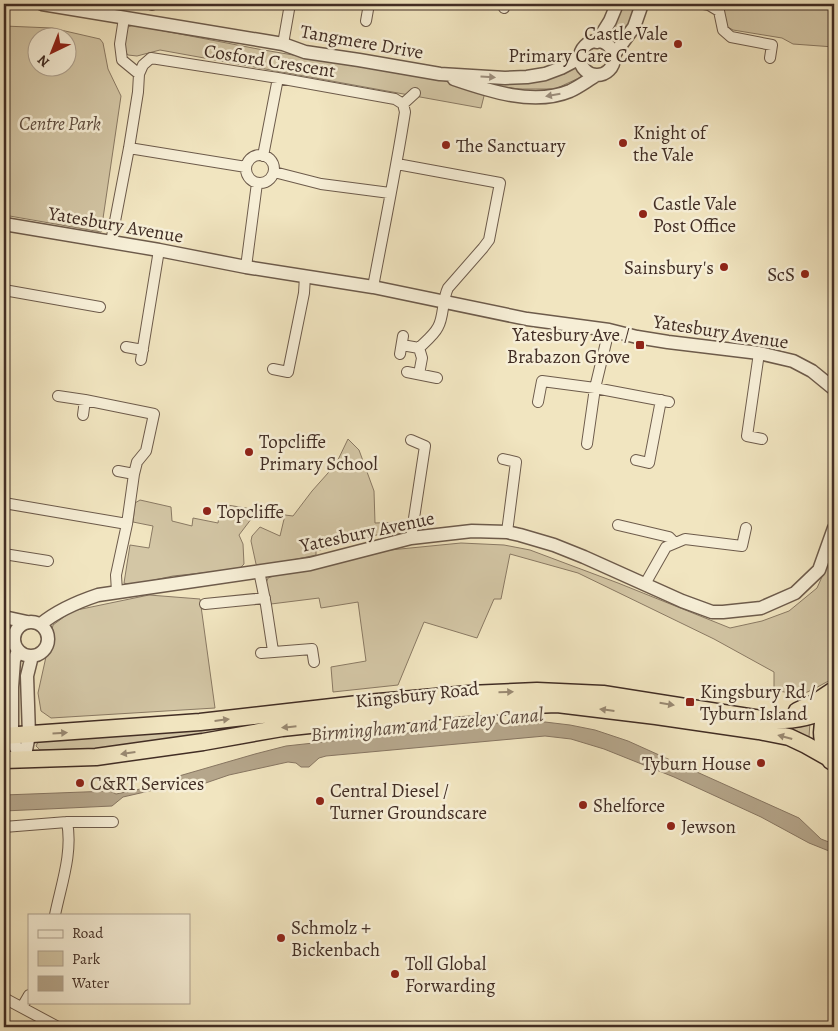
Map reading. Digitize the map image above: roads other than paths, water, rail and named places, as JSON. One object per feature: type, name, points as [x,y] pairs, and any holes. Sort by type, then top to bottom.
[{"type":"highway","points":[[776,720],[816,702],[834,690]]},
{"type":"highway","name":"Kingsbury Road","points":[[7,736],[200,722],[441,696],[537,691],[603,694],[776,720],[794,719],[821,712],[832,705]]},
{"type":"highway","name":"Kingsbury Road","points":[[16,758],[96,757],[203,742],[282,728],[461,708],[557,704],[656,716],[789,737],[806,745],[833,763]]},
{"type":"highway","points":[[832,705],[821,728],[822,741],[833,763]]},
{"type":"highway","points":[[7,736],[8,754],[16,758]]},
{"type":"street","name":"Tangmere Drive","points":[[42,4],[283,44],[305,52],[440,74],[505,78],[527,77],[545,74],[580,58]]},
{"type":"street","points":[[283,44],[290,4]]},
{"type":"street","points":[[366,21],[369,4]]},
{"type":"street","points":[[597,42],[610,21],[617,4]]},
{"type":"street","points":[[613,56],[634,27],[642,4]]},
{"type":"street","points":[[704,4],[708,4],[719,11],[723,30],[731,37],[772,46],[770,58]]},
{"type":"street","points":[[111,242],[138,92],[139,74],[122,60],[120,44],[124,18]]},
{"type":"street","points":[[597,42],[606,44],[613,56],[610,70],[597,75],[587,72],[583,68],[580,58],[581,53],[588,45],[597,42]]},
{"type":"street","name":"Cosford Crescent","points":[[139,74],[143,65],[152,58],[395,99],[403,104]]},
{"type":"street","name":"Tangmere Drive","points":[[440,74],[481,88],[534,97],[549,96],[571,90],[597,75]]},
{"type":"street","points":[[263,156],[278,78]]},
{"type":"street","points":[[373,287],[397,164],[405,112],[403,104],[414,93]]},
{"type":"street","points":[[129,148],[246,167]]},
{"type":"street","points":[[263,156],[270,160],[274,167],[274,172],[266,182],[257,183],[250,179],[246,167],[250,159],[263,156]]},
{"type":"street","points":[[397,164],[500,183],[489,240],[448,288],[439,326],[418,348]]},
{"type":"street","points":[[274,172],[321,184],[390,193]]},
{"type":"street","points":[[246,267],[257,183]]},
{"type":"street","name":"Yatesbury Avenue","points":[[4,224],[159,250],[246,267],[373,287],[527,319],[572,324],[652,339],[759,353],[793,361],[812,371],[834,389]]},
{"type":"street","points":[[126,347],[142,355],[159,250]]},
{"type":"street","points":[[273,369],[288,372],[304,293],[305,276]]},
{"type":"street","points":[[4,290],[100,307]]},
{"type":"street","points":[[587,444],[595,388],[609,330]]},
{"type":"street","points":[[402,345],[418,348]]},
{"type":"street","points":[[418,348],[422,358],[419,374]]},
{"type":"street","points":[[759,353],[747,436],[762,439]]},
{"type":"street","points":[[407,372],[437,378]]},
{"type":"street","points":[[538,402],[542,381],[595,388],[665,401],[649,463],[636,460]]},
{"type":"street","points":[[58,396],[154,414],[146,451],[137,462],[134,474],[116,576],[117,592]]},
{"type":"street","points":[[83,415],[85,400]]},
{"type":"street","points":[[411,440],[425,446],[411,538]]},
{"type":"street","points":[[503,459],[516,462],[507,532]]},
{"type":"street","points":[[118,471],[134,474]]},
{"type":"street","points":[[4,503],[126,524]]},
{"type":"street","points":[[618,525],[670,537],[675,543]]},
{"type":"street","points":[[645,584],[666,547],[685,538],[742,546],[746,528]]},
{"type":"street","name":"Yatesbury Avenue","points":[[41,624],[57,612],[78,601],[98,595],[310,564],[411,538],[472,531],[520,534],[554,544],[682,601],[712,612],[761,608],[795,593],[818,570],[834,528]]},
{"type":"street","points":[[4,554],[48,561]]},
{"type":"street","points":[[259,571],[273,652]]},
{"type":"street","points":[[205,604],[265,598]]},
{"type":"street","points":[[4,617],[41,624],[47,633],[47,644],[41,652],[27,656],[4,629]]},
{"type":"street","points":[[7,736],[16,630],[19,626],[28,622]]},
{"type":"street","points":[[261,653],[312,649],[314,662]]},
{"type":"street","points":[[16,758],[27,747],[29,735],[27,676],[32,656]]},
{"type":"street","points":[[54,914],[69,853],[67,822]]},
{"type":"street","points":[[4,826],[67,822],[113,822]]},
{"type":"street","points":[[22,1008],[28,997]]},
{"type":"street","points":[[4,998],[58,1027]]},
{"type":"water","points":[[507,722],[545,722],[570,725],[595,730],[628,741],[799,818],[821,839],[834,844],[834,853],[809,843],[761,817],[674,777],[604,749],[571,739],[545,736],[326,756],[319,758],[309,767],[301,767],[296,763],[288,762],[229,775],[191,788],[180,790],[171,786],[123,797],[112,806],[4,811],[4,795],[110,791],[116,794],[169,783],[179,776],[286,746]]},
{"type":"place","name":"Castle Vale Primary Care Centre","points":[[678,44]]},
{"type":"place","name":"Knight of the Vale","points":[[623,143]]},
{"type":"place","name":"The Sanctuary","points":[[446,145]]},
{"type":"place","name":"Castle Vale Post Office","points":[[643,214]]},
{"type":"place","name":"Sainsbury's","points":[[724,267]]},
{"type":"place","name":"ScS","points":[[805,274]]},
{"type":"place","name":"Yatesbury Ave / Brabazon Grove","points":[[640,345]]},
{"type":"place","name":"Topcliffe Primary School","points":[[249,452]]},
{"type":"place","name":"Topcliffe","points":[[207,511]]},
{"type":"place","name":"Kingsbury Rd / Tyburn Island","points":[[690,702]]},
{"type":"place","name":"Tyburn House","points":[[761,763]]},
{"type":"place","name":"C&RT Services","points":[[80,783]]},
{"type":"place","name":"Central Diesel / Turner Groundscare","points":[[320,801]]},
{"type":"place","name":"Shelforce","points":[[583,805]]},
{"type":"place","name":"Jewson","points":[[671,826]]},
{"type":"place","name":"Schmolz + Bickenbach","points":[[281,938]]},
{"type":"place","name":"Toll Global Forwarding","points":[[395,974]]},
{"type":"park label","name":"Centre Park","points":[[60,123]]},
{"type":"water label","name":"Birmingham and Fazeley Canal","points":[[427,724]]}]
